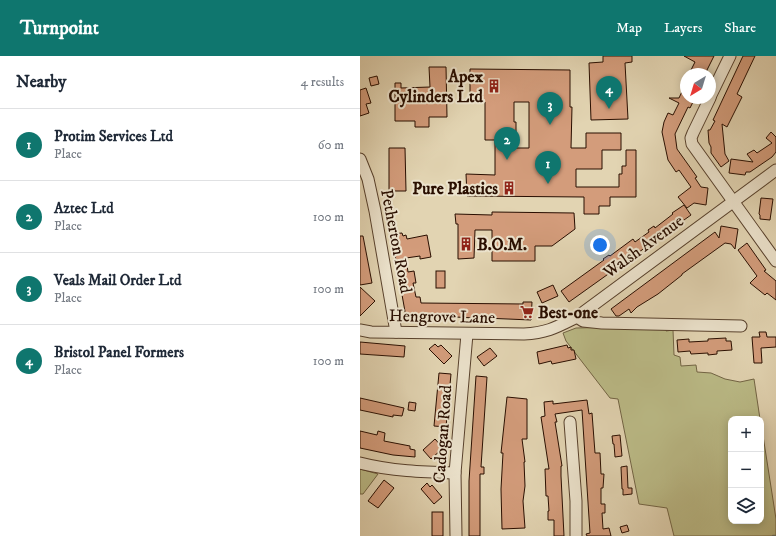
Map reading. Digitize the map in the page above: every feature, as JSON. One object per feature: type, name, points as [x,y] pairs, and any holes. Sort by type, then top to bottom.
[{"type":"street","points":[[716,85],[730,56]]},
{"type":"street","points":[[707,104],[691,138],[692,144],[776,261]]},
{"type":"street","name":"Petherton Road","points":[[360,158],[368,179],[375,211],[396,332]]},
{"type":"street","name":"Walsh Avenue","points":[[524,334],[536,334],[556,328],[577,317],[776,170]]},
{"type":"street","points":[[577,317],[583,321],[741,326]]},
{"type":"street","name":"Hengrove Lane","points":[[360,330],[372,332],[524,334]]},
{"type":"street","name":"Cadogan Road","points":[[456,536],[455,473],[467,334]]},
{"type":"street","points":[[570,422],[576,500],[576,536]]},
{"type":"street","points":[[360,463],[418,472],[455,473]]},
{"type":"green space","points":[[666,326],[666,331],[673,330],[674,355],[680,357],[681,366],[696,365],[697,372],[711,373],[725,379],[740,382],[754,379],[760,416],[728,416],[728,524],[764,524],[764,442],[776,519],[776,536],[674,536],[667,508],[639,504],[618,399],[610,398],[566,341],[563,333],[576,328]]},
{"type":"green space","points":[[360,469],[378,474],[363,494],[360,494]]},
{"type":"building","points":[[603,56],[632,56],[632,62],[625,63],[628,119],[591,120],[589,63],[603,62]]},
{"type":"building","points":[[684,56],[714,56],[708,68],[692,68],[695,62]]},
{"type":"building","points":[[743,56],[755,56],[737,94],[742,97],[727,127],[722,124],[725,154],[729,161],[721,167],[711,153],[708,130],[710,130],[715,121],[713,120]]},
{"type":"building","points":[[429,67],[446,67],[447,117],[429,117],[429,127],[415,127],[415,121],[395,121],[395,83],[401,83],[401,88],[430,87]]},
{"type":"building","points":[[470,69],[570,70],[570,107],[572,107],[571,148],[586,148],[586,133],[621,133],[621,150],[602,150],[602,169],[576,169],[576,187],[619,187],[619,174],[622,174],[622,166],[626,166],[626,150],[636,150],[636,197],[610,197],[610,206],[599,206],[599,214],[584,214],[584,197],[467,196],[466,174],[495,175],[495,140],[485,140],[485,102],[470,102]],"holes":[[[514,102],[529,102],[529,148],[516,148]]]},
{"type":"building","points":[[377,76],[379,84],[371,86],[369,78]]},
{"type":"building","points":[[366,88],[371,103],[366,104],[369,113],[360,116],[360,90]]},
{"type":"building","points":[[680,96],[680,104],[692,104],[690,108],[688,107],[675,134],[677,149],[697,177],[695,178],[701,187],[708,188],[706,205],[694,203],[687,208],[678,197],[691,187],[679,170],[676,172],[668,160],[662,132],[668,113],[673,115],[679,103],[669,98],[679,98]]},
{"type":"building","points":[[771,132],[776,137],[776,152],[772,157],[750,172],[746,172],[745,175],[729,173],[731,159],[753,162],[747,154],[754,150],[757,153],[772,143],[766,138]]},
{"type":"building","points":[[389,148],[405,148],[406,191],[389,191]]},
{"type":"building","points":[[761,198],[773,199],[770,220],[760,219],[759,214]]},
{"type":"building","points":[[684,205],[691,215],[569,302],[561,291],[604,260],[603,259],[609,255],[610,256],[633,239],[635,242],[649,232],[648,230],[654,226],[655,228]]},
{"type":"building","points":[[492,212],[574,213],[575,229],[552,246],[535,246],[535,261],[492,261],[492,230],[475,230],[474,258],[458,259],[458,224],[456,224],[455,214],[492,215]]},
{"type":"building","points":[[721,226],[738,229],[735,249],[731,244],[725,243],[682,274],[658,294],[637,307],[631,313],[629,309],[619,316],[616,316],[611,309],[715,232],[719,238]]},
{"type":"building","points":[[402,233],[403,236],[406,235],[407,239],[427,235],[431,257],[420,259],[420,256],[406,258],[408,272],[414,271],[416,283],[413,283],[416,297],[420,297],[421,303],[523,304],[523,302],[532,302],[531,320],[484,318],[484,320],[476,320],[476,318],[455,317],[455,320],[447,319],[447,317],[406,317],[392,234]]},
{"type":"building","points":[[360,236],[363,236],[372,283],[360,285]]},
{"type":"building","points":[[747,243],[766,270],[764,271],[776,281],[776,300],[767,293],[765,295],[750,283],[757,276],[738,250]]},
{"type":"building","points":[[436,271],[445,271],[445,288],[436,288]]},
{"type":"building","points":[[553,285],[558,296],[542,303],[537,292]]},
{"type":"building","points":[[360,287],[375,301],[360,316]]},
{"type":"building","points":[[759,332],[766,332],[767,337],[776,337],[776,347],[761,348],[762,363],[754,363],[752,337],[760,337]]},
{"type":"building","points":[[726,338],[726,341],[731,341],[732,350],[717,351],[717,354],[708,355],[708,353],[691,354],[690,351],[678,352],[677,340],[689,339],[689,342]]},
{"type":"building","points":[[360,342],[405,346],[404,357],[360,354]]},
{"type":"building","points":[[435,344],[438,347],[441,345],[452,356],[444,364],[429,349]]},
{"type":"building","points":[[567,345],[568,348],[571,347],[571,350],[574,350],[576,359],[552,364],[551,361],[539,364],[537,352]]},
{"type":"building","points":[[490,348],[497,356],[484,366],[477,357]]},
{"type":"building","points":[[439,373],[451,374],[446,427],[434,426]]},
{"type":"building","points":[[476,376],[487,377],[481,467],[484,467],[484,474],[480,474],[480,536],[469,536],[469,481]]},
{"type":"building","points":[[507,397],[527,399],[527,439],[522,439],[525,462],[525,486],[523,501],[525,528],[502,529],[501,489],[503,453],[501,453]]},
{"type":"building","points":[[360,398],[404,408],[402,416],[393,415],[393,417],[360,410]]},
{"type":"building","points":[[587,400],[589,414],[592,413],[595,453],[600,453],[601,474],[604,474],[603,488],[601,488],[601,504],[605,504],[605,513],[602,513],[603,529],[609,528],[611,536],[587,536],[586,534],[590,533],[582,410],[555,414],[562,466],[561,476],[564,536],[554,536],[554,520],[548,520],[548,496],[546,496],[545,469],[549,469],[541,417],[545,416],[544,402],[553,401],[553,404]]},
{"type":"building","points":[[409,402],[416,403],[415,411],[408,410]]},
{"type":"building","points":[[360,431],[377,435],[378,431],[385,433],[384,441],[410,446],[410,449],[415,450],[415,457],[393,455],[360,448]]},
{"type":"building","points":[[620,435],[622,456],[615,457],[612,436]]},
{"type":"building","points":[[435,439],[443,448],[431,459],[423,450]]},
{"type":"building","points":[[627,466],[628,488],[632,488],[632,494],[623,495],[621,467]]},
{"type":"building","points":[[384,480],[394,488],[378,508],[368,501]]},
{"type":"building","points":[[427,483],[430,487],[432,485],[442,497],[434,504],[421,489]]},
{"type":"building","points":[[432,512],[443,512],[443,536],[432,536]]},
{"type":"building","points":[[627,525],[629,531],[622,533],[620,527]]},
{"type":"place","name":"Apex Cylinders Ltd","points":[[494,86]]},
{"type":"place","name":"Bristol Panel Formers","points":[[609,109]]},
{"type":"place","name":"Veals Mail Order Ltd","points":[[550,125]]},
{"type":"place","name":"Aztec Ltd","points":[[507,160]]},
{"type":"place","name":"Protim Services Ltd","points":[[548,184]]},
{"type":"place","name":"Pure Plastics","points":[[509,188]]},
{"type":"place","name":"B.O.M.","points":[[466,244]]},
{"type":"place","name":"Best-one","points":[[527,312]]}]
